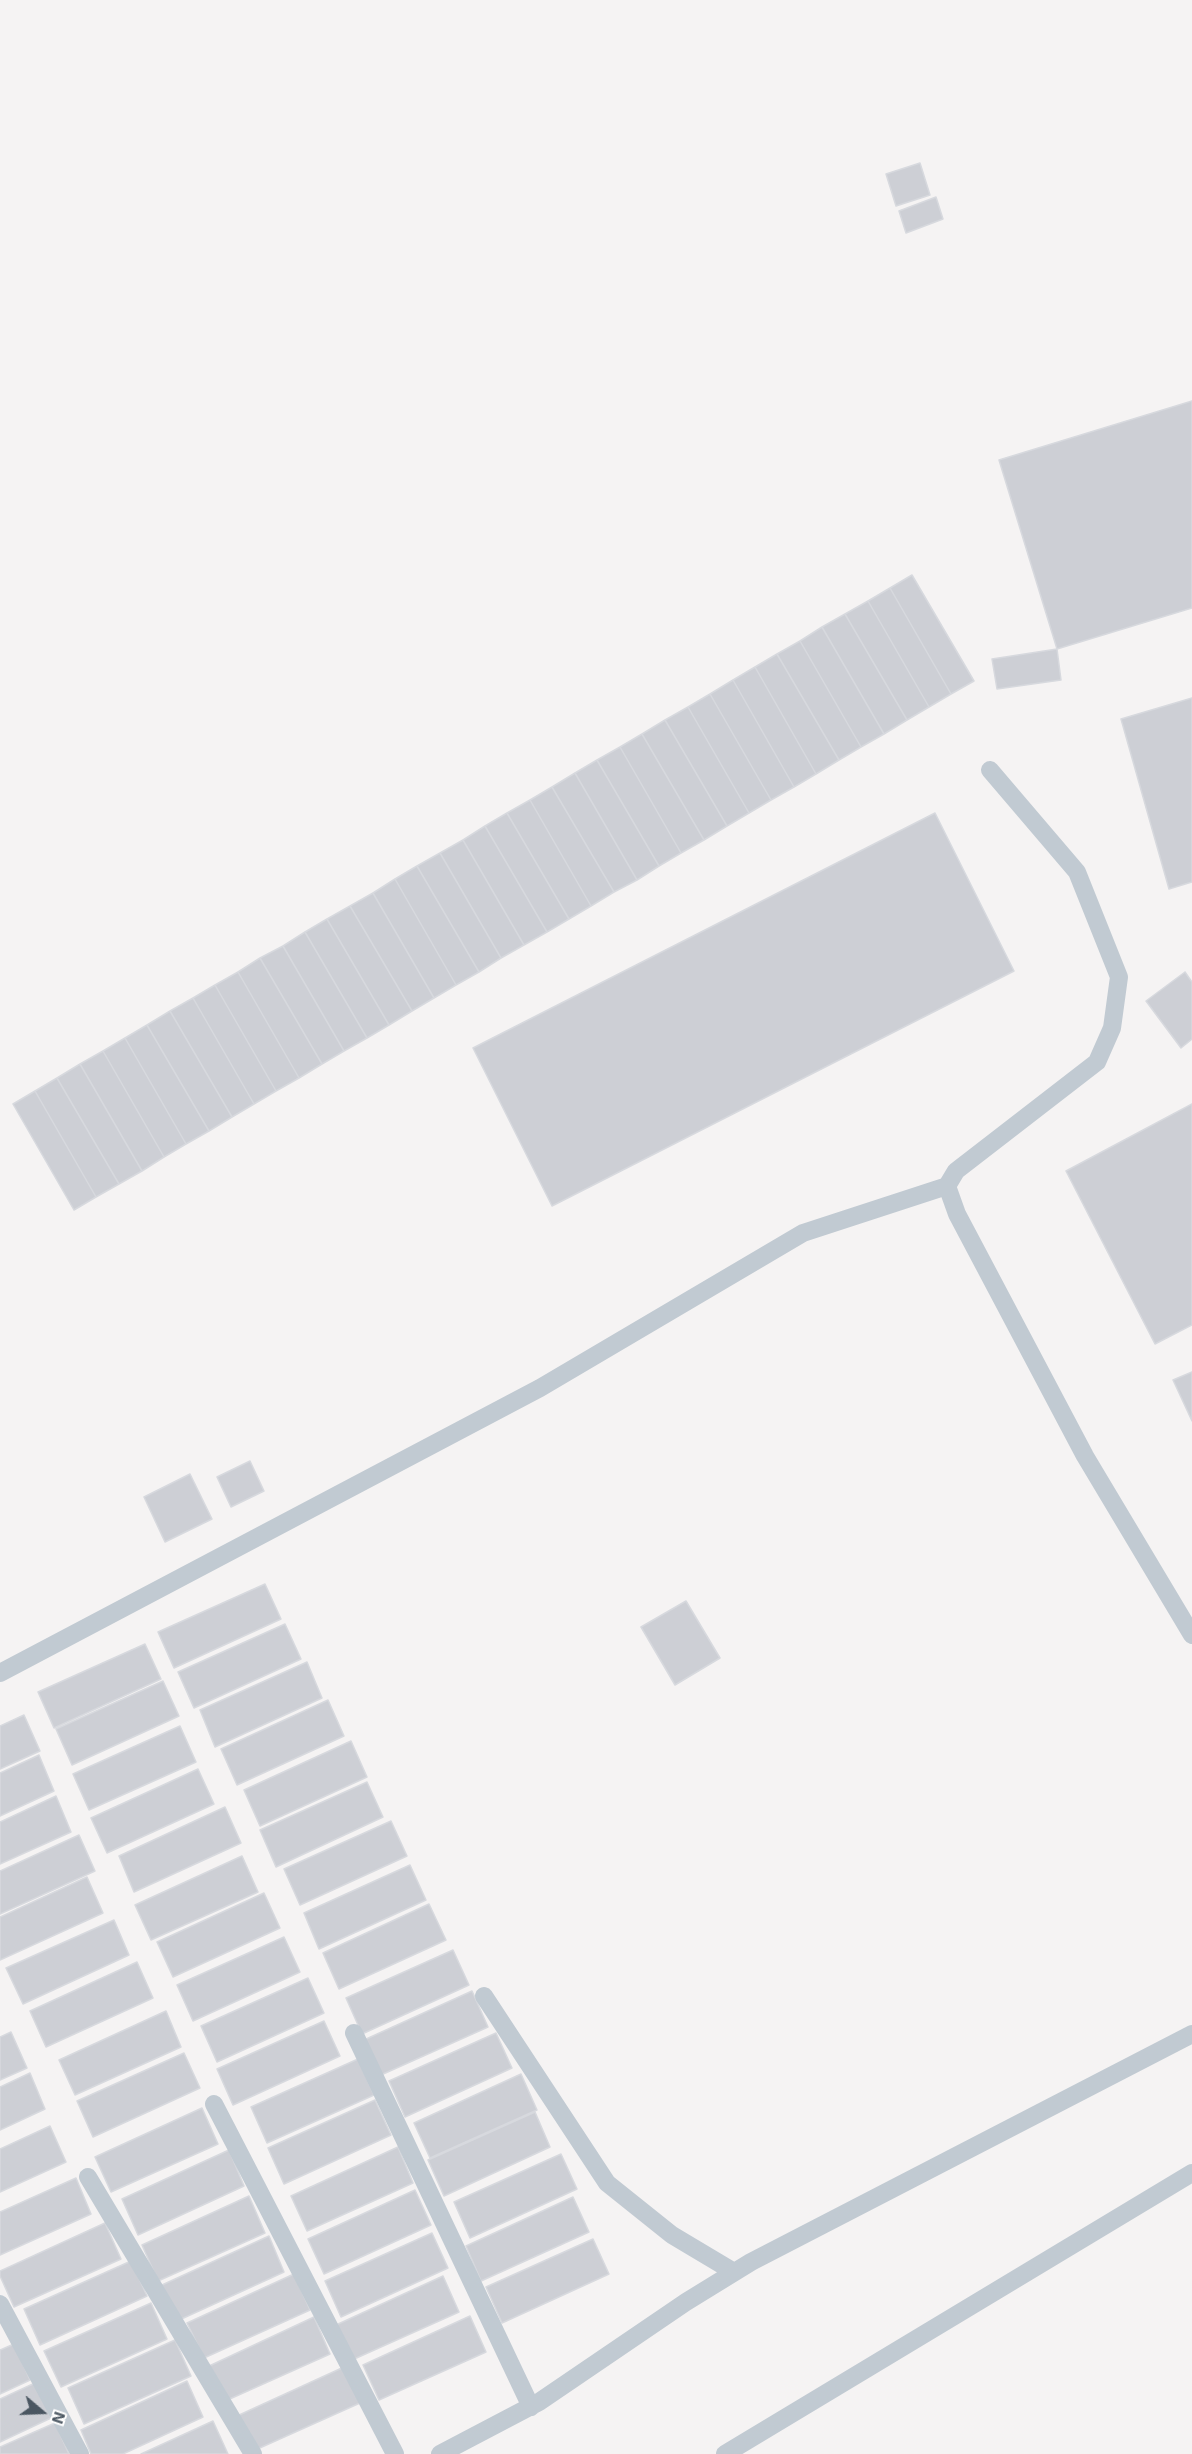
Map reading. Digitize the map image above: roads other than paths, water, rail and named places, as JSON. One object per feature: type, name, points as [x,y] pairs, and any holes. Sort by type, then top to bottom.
[{"type":"lane","points":[[0,1673],[540,1388],[802,1233],[947,1186],[956,1171],[1097,1062],[1113,1028],[1119,977],[1077,872],[990,770]]},
{"type":"lane","points":[[947,1186],[957,1214],[1085,1455],[1192,1635]]},
{"type":"lane","points":[[484,1996],[607,2183],[672,2235],[734,2272]]},
{"type":"lane","points":[[354,2033],[531,2407]]},
{"type":"lane","points":[[440,2454],[531,2407],[734,2272],[1192,2034]]},
{"type":"lane","points":[[214,2104],[395,2454]]},
{"type":"lane","points":[[725,2454],[1192,2174]]},
{"type":"lane","points":[[88,2177],[253,2454]]},
{"type":"lane","points":[[0,2304],[80,2454]]}]
